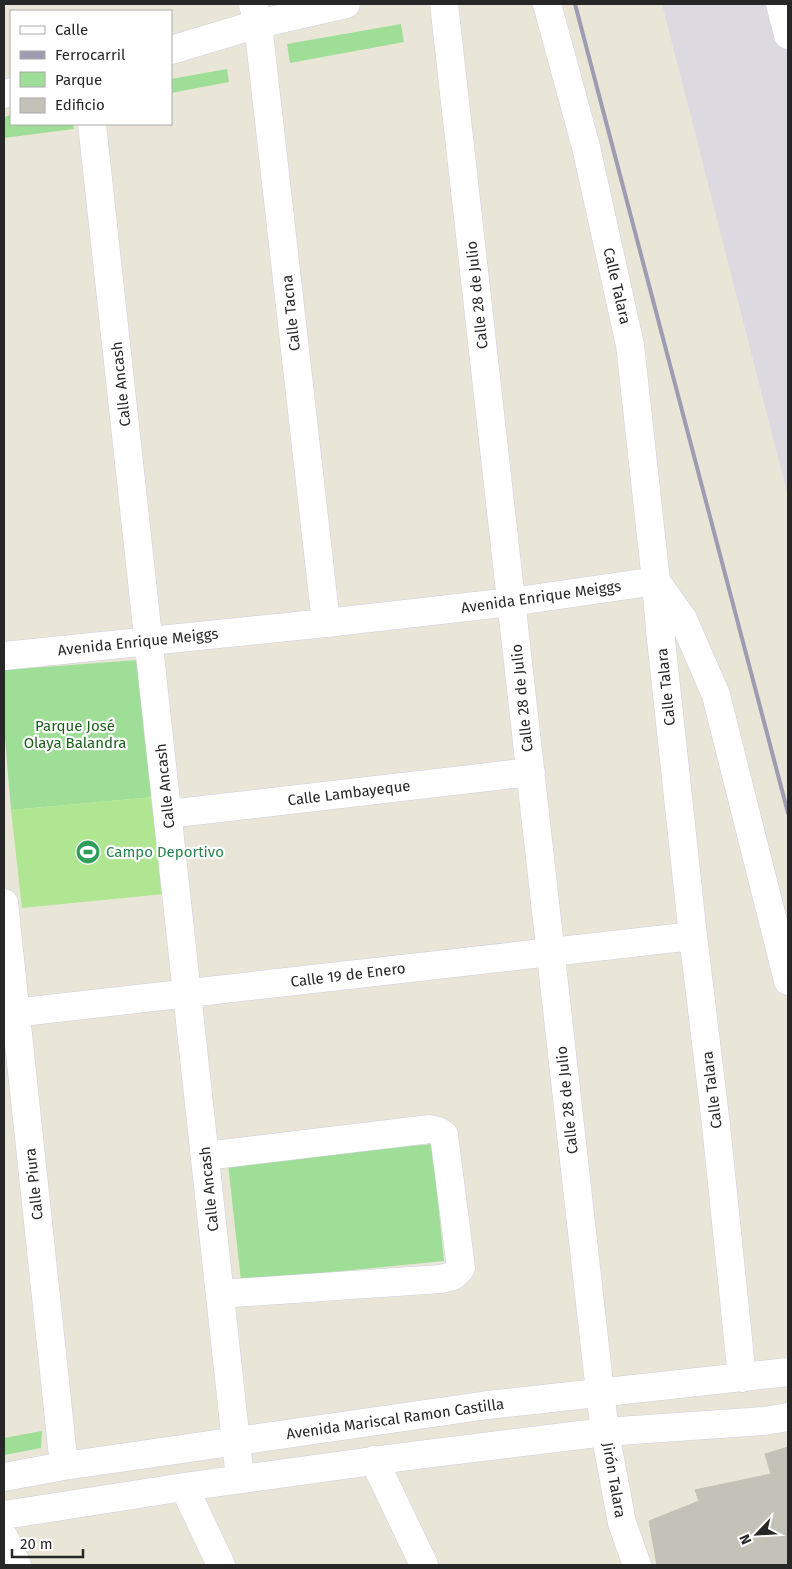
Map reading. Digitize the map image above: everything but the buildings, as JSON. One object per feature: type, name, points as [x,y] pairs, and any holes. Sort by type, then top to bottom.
[{"type":"street","points":[[172,50],[255,14],[346,4]]},
{"type":"street","name":"Calle 28 de Julio","points":[[444,4],[600,1392]]},
{"type":"street","name":"Calle Talara","points":[[547,4],[586,147],[630,345],[742,1378]]},
{"type":"street","points":[[780,4],[788,35]]},
{"type":"street","name":"Calle Tacna","points":[[255,14],[326,623]]},
{"type":"street","name":"Calle Ancash","points":[[92,125],[240,1479]]},
{"type":"street","points":[[656,581],[683,619],[716,695],[788,980]]},
{"type":"street","name":"Avenida Enrique Meiggs","points":[[4,656],[512,602],[656,581]]},
{"type":"street","name":"Calle Lambayeque","points":[[168,814],[530,772]]},
{"type":"street","name":"Calle Piura","points":[[4,903],[10,1014],[64,1466]]},
{"type":"street","name":"Calle 19 de Enero","points":[[10,1014],[693,936]]},
{"type":"street","points":[[205,1156],[430,1129],[438,1131],[444,1135],[461,1268],[452,1276],[440,1279],[220,1294]]},
{"type":"street","name":"Avenida Mariscal Ramon Castilla","points":[[4,1477],[236,1440],[488,1405],[788,1372]]},
{"type":"street","name":"Jirón Talara","points":[[600,1392],[605,1432],[622,1523],[637,1565]]},
{"type":"street","points":[[4,1515],[374,1460],[605,1432],[764,1421],[788,1417]]},
{"type":"street","points":[[374,1460],[424,1565]]},
{"type":"street","points":[[184,1487],[221,1565]]},
{"type":"street","points":[[4,1537],[17,1565]]},
{"type":"shaded area","points":[[662,4],[788,4],[788,497]]},
{"type":"green space","points":[[401,24],[404,42],[290,63],[287,44]]},
{"type":"green space","points":[[227,69],[229,82],[172,93],[172,79]]},
{"type":"green space","points":[[10,115],[10,125],[73,125],[74,129],[4,138],[4,117]]},
{"type":"green space","name":"Parque José Olaya Balandra","points":[[138,660],[154,797],[11,810],[4,726],[4,670]]},
{"type":"green space","name":"Campo Deportivo","points":[[154,797],[164,894],[22,908],[11,810]]},
{"type":"green space","points":[[432,1144],[444,1261],[241,1281],[228,1164]]},
{"type":"green space","points":[[42,1431],[41,1448],[4,1455],[4,1438]]},
{"type":"railway","points":[[575,4],[788,813]]},
{"type":"place","name":"Campo Deportivo","points":[[88,852]]}]
